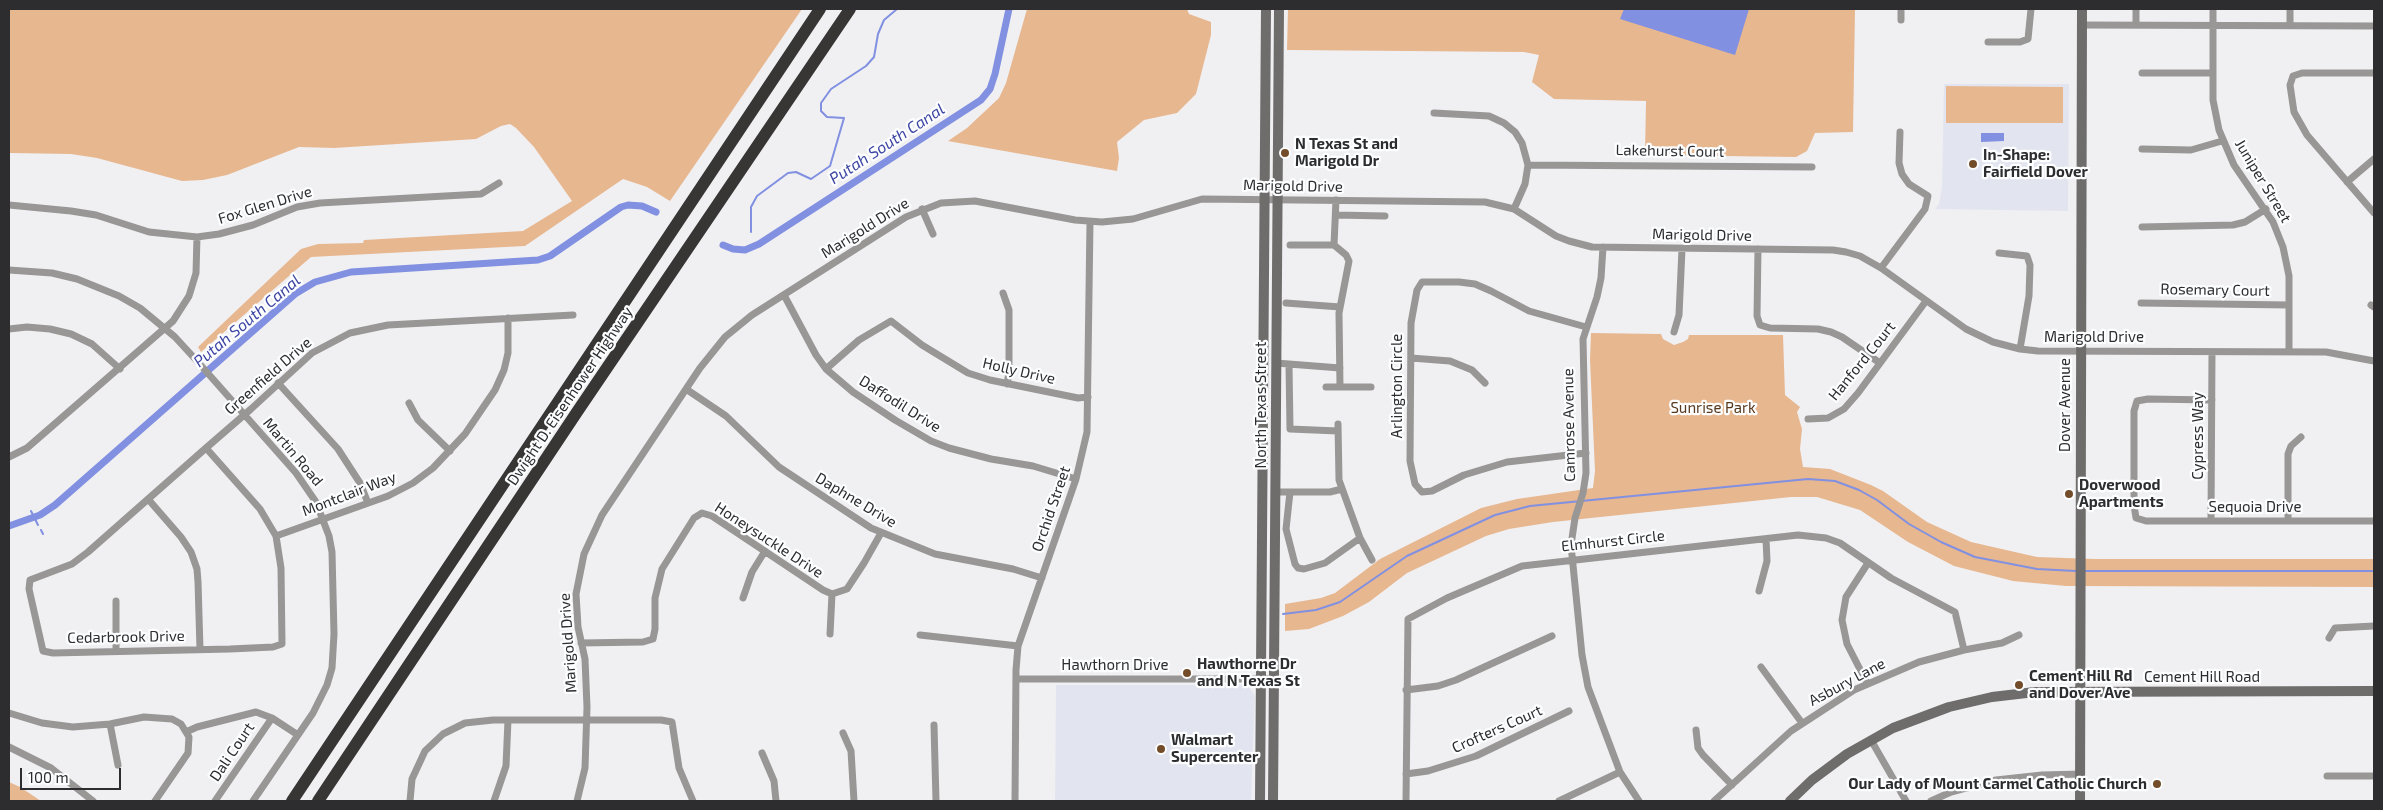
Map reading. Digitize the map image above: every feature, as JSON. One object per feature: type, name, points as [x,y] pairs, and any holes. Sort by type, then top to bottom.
[{"type":"highway","name":"Dwight D. Eisenhower Highway","points":[[292,801],[820,9]]},
{"type":"highway","name":"Dwight D. Eisenhower Highway","points":[[318,801],[577,412],[850,9]]},
{"type":"main road","name":"North Texas Street","points":[[1260,801],[1266,9]]},
{"type":"main road","name":"North Texas Street","points":[[1273,801],[1279,9]]},
{"type":"main road","name":"Dover Avenue","points":[[2080,801],[2082,9]]},
{"type":"main road","name":"Cement Hill Road","points":[[1790,801],[1829,767],[1871,740],[1929,713],[1971,701],[2021,693],[2374,691]]},
{"type":"street","points":[[1901,9],[1901,20]]},
{"type":"street","points":[[1988,42],[2020,42],[2028,39],[2031,9]]},
{"type":"street","points":[[2136,9],[2136,25]]},
{"type":"street","name":"Juniper Street","points":[[2213,9],[2213,100],[2222,141],[2234,165],[2266,209],[2283,247],[2288,276],[2288,352]]},
{"type":"street","points":[[2290,9],[2290,25]]},
{"type":"street","points":[[2082,25],[2374,26]]},
{"type":"street","points":[[2142,73],[2213,73]]},
{"type":"street","points":[[2374,73],[2302,73],[2292,76],[2290,85],[2291,101],[2298,122],[2307,135],[2374,212]]},
{"type":"street","points":[[1434,113],[1490,116],[1504,123],[1522,143],[1528,165],[1525,184],[1514,209]]},
{"type":"street","points":[[1881,268],[1924,209],[1928,196],[1909,184],[1902,174],[1900,132]]},
{"type":"street","points":[[2142,150],[2190,150],[2222,141]]},
{"type":"street","points":[[2347,182],[2374,159]]},
{"type":"street","name":"Lakehurst Court","points":[[1528,165],[1812,166]]},
{"type":"street","name":"Fox Glen Drive","points":[[9,205],[71,211],[96,216],[149,232],[197,237],[219,234],[253,225],[297,207],[320,203],[481,194],[499,184]]},
{"type":"street","name":"Marigold Drive","points":[[578,801],[585,768],[587,720],[586,678],[577,619],[576,594],[579,573],[591,535],[602,515],[686,389],[725,337],[752,315],[922,209],[949,202],[975,201],[1090,222],[1133,219],[1202,199],[1485,202],[1514,209],[1569,242],[1603,247],[1833,250],[1860,256],[1881,268],[1979,336],[2020,349],[2326,352],[2374,361]]},
{"type":"street","points":[[1334,245],[1336,200]]},
{"type":"street","points":[[922,209],[934,234]]},
{"type":"street","points":[[2142,226],[2233,225],[2245,222],[2266,209]]},
{"type":"street","points":[[1336,215],[1385,216]]},
{"type":"street","name":"Orchid Street","points":[[1015,801],[1018,646],[1076,479],[1086,432],[1090,222]]},
{"type":"street","points":[[9,458],[27,448],[120,369],[165,328],[182,309],[189,296],[196,273],[197,237]]},
{"type":"street","points":[[1290,245],[1334,245],[1346,255],[1349,261],[1340,307],[1340,387]]},
{"type":"street","name":"Camrose Avenue","points":[[1603,247],[1601,278],[1597,297],[1586,326],[1582,356],[1586,453],[1583,493],[1575,518],[1572,559],[1584,672],[1620,772],[1639,801]]},
{"type":"street","points":[[1674,332],[1680,315],[1682,249]]},
{"type":"street","points":[[1758,249],[1757,316],[1760,325],[1770,328],[1818,329],[1831,332],[1842,336],[1880,363]]},
{"type":"street","points":[[1999,253],[2027,256],[2030,265],[2029,296],[2020,349]]},
{"type":"street","name":"Martin Road","points":[[9,270],[52,273],[97,286],[140,308],[165,328],[198,363],[305,484],[324,520],[332,552],[334,651],[327,685],[313,713],[254,801]]},
{"type":"street","name":"Arlington Circle","points":[[1586,326],[1529,312],[1474,284],[1422,282],[1417,290],[1412,307],[1410,461],[1415,484],[1422,492],[1432,490],[1464,475],[1507,462],[1586,453]]},
{"type":"street","points":[[1003,293],[1009,310],[1009,373],[1007,384]]},
{"type":"street","name":"Daffodil Drive","points":[[784,295],[816,356],[826,369],[853,392],[931,441],[968,454],[1033,466],[1076,479]]},
{"type":"street","name":"Hanford Court","points":[[1808,418],[1828,418],[1836,415],[1858,393],[1926,301]]},
{"type":"street","points":[[1286,303],[1340,307]]},
{"type":"street","name":"Rosemary Court","points":[[2141,303],[2289,305]]},
{"type":"street","name":"Greenfield Drive","points":[[30,580],[72,564],[88,552],[312,354],[350,333],[388,325],[572,315]]},
{"type":"street","name":"Montclair Way","points":[[276,536],[368,503],[413,483],[450,451],[465,434],[495,390],[504,370],[508,352],[508,318]]},
{"type":"street","name":"Holly Drive","points":[[826,369],[859,340],[891,321],[948,362],[968,373],[1007,384],[1078,398],[1088,397]]},
{"type":"street","points":[[9,329],[27,327],[50,328],[71,334],[92,344],[120,369]]},
{"type":"street","name":"Cypress Way","points":[[2211,520],[2212,352]]},
{"type":"street","points":[[1410,358],[1450,360],[1472,370],[1485,383]]},
{"type":"street","points":[[1276,363],[1340,368]]},
{"type":"street","points":[[1289,365],[1290,429],[1338,428],[1338,474],[1360,538],[1372,560]]},
{"type":"street","points":[[278,383],[338,449],[360,483],[368,503]]},
{"type":"street","points":[[1326,387],[1371,387]]},
{"type":"street","name":"Daphne Drive","points":[[686,389],[726,416],[778,467],[853,518],[881,532],[935,554],[1004,567],[1042,578]]},
{"type":"street","name":"Sequoia Drive","points":[[2212,400],[2148,399],[2137,402],[2134,411],[2134,505],[2136,518],[2146,521],[2374,521]]},
{"type":"street","points":[[409,403],[418,420],[450,451]]},
{"type":"street","points":[[2288,521],[2288,454],[2292,446],[2301,437]]},
{"type":"street","points":[[206,448],[260,509],[276,536]]},
{"type":"street","points":[[1275,492],[1330,492],[1342,489]]},
{"type":"street","points":[[1290,492],[1286,529],[1295,564],[1298,568],[1304,569],[1325,563],[1360,538]]},
{"type":"street","points":[[148,499],[182,537],[191,552],[198,582],[200,649]]},
{"type":"street","name":"Honeysuckle Drive","points":[[581,643],[643,642],[653,639],[657,586],[662,569],[694,518],[702,513],[712,516],[823,590],[832,594],[841,592],[852,582],[881,532]]},
{"type":"street","name":"Elmhurst Circle","points":[[1406,801],[1408,620],[1415,614],[1505,572],[1536,563],[1798,535],[1826,538],[1840,543],[1891,578],[1955,612],[1964,650]]},
{"type":"street","name":"Cedarbrook Drive","points":[[30,580],[29,589],[43,651],[53,653],[272,647],[282,644],[282,568],[276,536]]},
{"type":"street","points":[[1759,591],[1767,561],[1766,539]]},
{"type":"street","points":[[743,598],[752,572],[765,552]]},
{"type":"street","points":[[1866,683],[1847,644],[1842,620],[1846,597],[1868,563]]},
{"type":"street","points":[[830,634],[832,594]]},
{"type":"street","points":[[116,601],[116,651]]},
{"type":"street","points":[[2329,638],[2335,628],[2374,626]]},
{"type":"street","points":[[920,635],[1018,646]]},
{"type":"street","name":"Asbury Lane","points":[[1714,801],[1802,723],[1866,683],[1919,662],[1964,650],[2002,643],[2019,635]]},
{"type":"street","points":[[1406,690],[1438,686],[1456,680],[1552,636]]},
{"type":"street","points":[[1761,667],[1802,723]]},
{"type":"street","name":"Hawthorn Drive","points":[[1016,679],[1274,679]]},
{"type":"street","name":"Crofters Court","points":[[1406,774],[1428,771],[1476,756],[1569,711]]},
{"type":"street","points":[[186,732],[248,712],[256,712],[272,718],[298,735]]},
{"type":"street","points":[[9,713],[57,726],[73,727],[110,724],[144,717],[161,717],[181,724],[189,737],[188,753],[155,801]]},
{"type":"street","name":"Dali Court","points":[[216,801],[272,718]]},
{"type":"street","points":[[494,801],[506,766],[508,720]]},
{"type":"street","points":[[410,801],[415,770],[425,751],[433,742],[448,731],[465,723],[508,720],[661,720],[672,722],[679,768],[693,801]]},
{"type":"street","points":[[110,724],[118,765]]},
{"type":"street","points":[[934,725],[936,801]]},
{"type":"street","points":[[1696,730],[1698,748],[1702,755],[1732,785]]},
{"type":"street","points":[[843,733],[851,751],[854,801]]},
{"type":"street","points":[[1871,740],[1906,801]]},
{"type":"street","points":[[9,747],[51,768],[93,801]]},
{"type":"street","points":[[762,754],[774,781],[776,801]]},
{"type":"street","points":[[1559,801],[1620,772]]},
{"type":"street","points":[[1931,801],[1959,790],[1996,780],[2042,774],[2080,774]]},
{"type":"street","points":[[2327,776],[2374,776]]},
{"type":"shaded area","points":[[1944,84],[2069,84],[2068,211],[1935,209],[1939,204],[1942,188]]},
{"type":"shaded area","points":[[1056,685],[1241,685],[1249,687],[1255,696],[1251,801],[1055,801]]},
{"type":"green space","points":[[9,9],[802,9],[670,201],[647,187],[623,179],[525,246],[311,257],[201,352],[198,347],[301,249],[318,244],[363,243],[364,240],[523,231],[572,201],[534,147],[510,124],[501,126],[476,139],[334,148],[299,147],[227,175],[203,180],[182,181],[97,158],[71,154],[9,153]]},
{"type":"green space","points":[[1027,9],[1187,9],[1189,14],[1211,22],[1211,35],[1196,94],[1177,113],[1144,120],[1117,142],[1119,158],[1117,171],[948,141],[967,128],[999,98],[1006,83]]},
{"type":"green space","points":[[1288,9],[1855,9],[1853,132],[1815,133],[1807,151],[1796,157],[1645,155],[1646,101],[1554,99],[1532,82],[1539,55],[1524,52],[1287,50]]},
{"type":"green space","points":[[1946,86],[2063,87],[2063,123],[1946,123]]},
{"type":"green space","name":"Sunrise Park","points":[[1591,333],[1661,334],[1663,339],[1674,345],[1688,339],[1689,335],[1783,335],[1785,395],[1800,407],[1797,412],[1802,429],[1800,449],[1803,467],[1830,469],[1871,485],[1883,491],[1927,522],[1971,542],[2037,557],[2095,559],[2374,559],[2374,587],[2066,586],[2013,581],[1954,566],[1908,542],[1860,510],[1817,497],[1791,497],[1553,522],[1509,529],[1486,536],[1407,573],[1369,602],[1343,616],[1309,629],[1285,631],[1285,604],[1321,598],[1335,593],[1380,559],[1481,508],[1517,499],[1593,488],[1595,471],[1590,360]]},
{"type":"green space","points":[[9,782],[20,787],[41,801],[9,801]]},
{"type":"water","points":[[1624,9],[1749,9],[1735,55],[1620,19]]},
{"type":"water","points":[[1981,133],[2004,133],[2004,141],[1981,142]]},
{"type":"waterway","points":[[751,232],[751,207],[757,196],[788,173],[796,172],[811,179],[830,166],[844,118],[827,117],[821,111],[821,103],[831,89],[866,66],[874,57],[878,34],[884,20],[897,9]]},
{"type":"waterway","name":"Putah South Canal","points":[[723,245],[733,249],[745,250],[759,244],[981,100],[990,89],[995,74],[1009,9]]},
{"type":"waterway","name":"Putah South Canal","points":[[9,526],[40,515],[55,505],[295,294],[315,282],[351,272],[538,260],[550,256],[621,207],[628,205],[642,206],[656,212]]},
{"type":"waterway","points":[[1283,614],[1316,610],[1340,602],[1407,556],[1495,515],[1530,506],[1808,479],[1835,481],[1859,490],[1877,500],[1909,524],[1941,542],[1975,557],[2037,569],[2076,571]]},
{"type":"waterway","name":"Putah South Canal","points":[[31,511],[38,525]]},
{"type":"waterway","points":[[41,530],[43,534]]},
{"type":"waterway","points":[[2084,571],[2374,571]]},
{"type":"place","name":"N Texas St and Marigold Dr","points":[[1285,153]]},
{"type":"place","name":"In-Shape: Fairfield Dover","points":[[1973,164]]},
{"type":"place","name":"Doverwood Apartments","points":[[2069,494]]},
{"type":"place","name":"Hawthorne Dr and N Texas St","points":[[1187,673]]},
{"type":"place","name":"Cement Hill Rd and Dover Ave","points":[[2019,685]]},
{"type":"place","name":"Walmart Supercenter","points":[[1161,749]]},
{"type":"place","name":"Our Lady of Mount Carmel Catholic Church","points":[[2157,784]]}]
